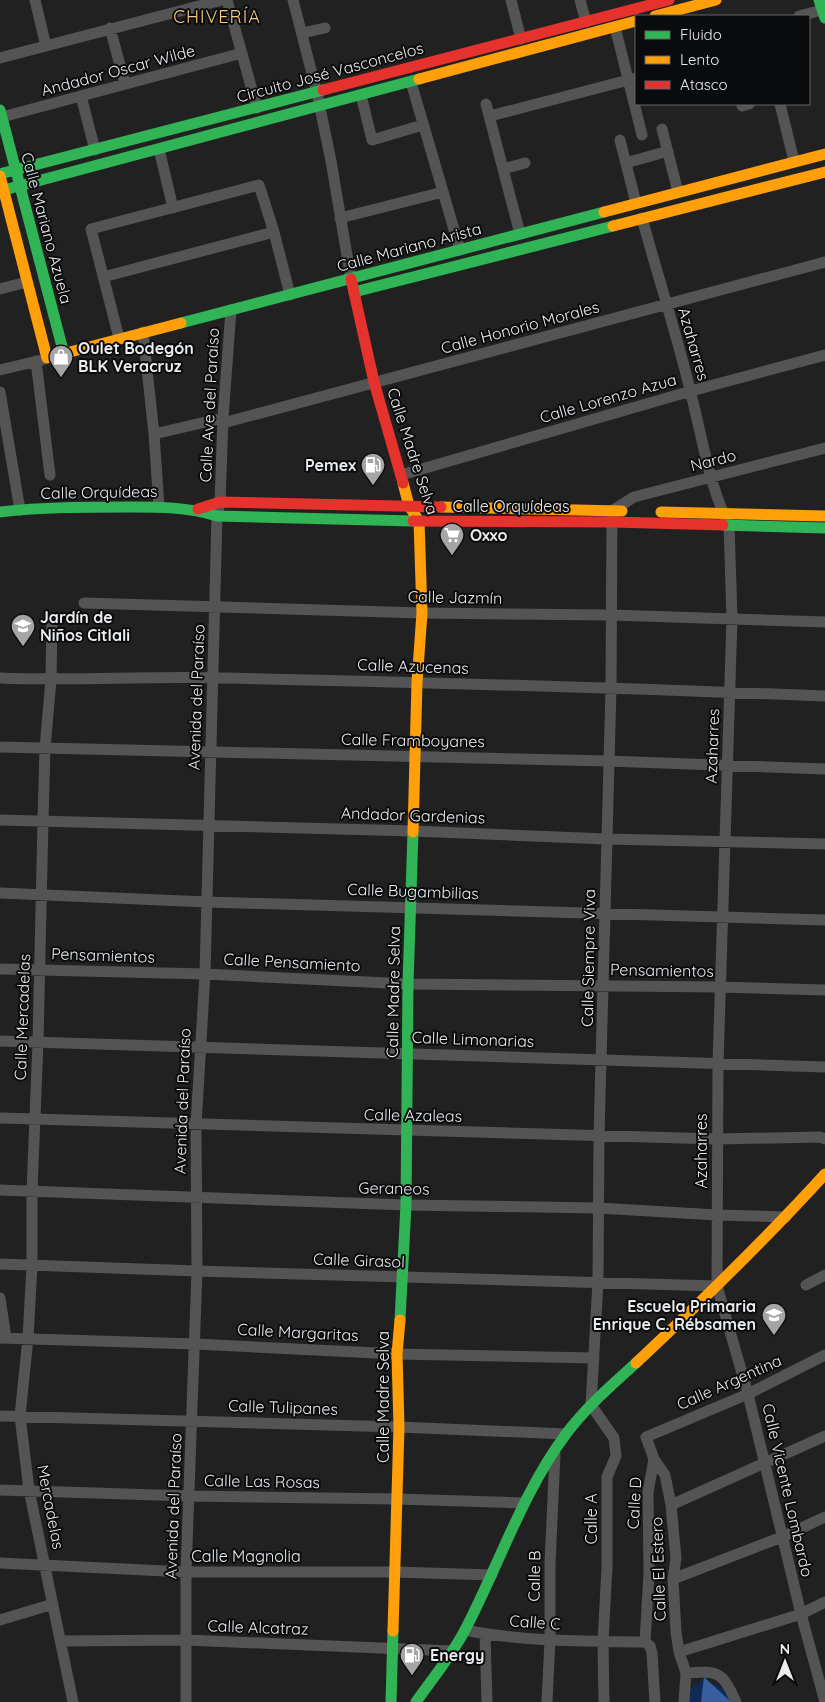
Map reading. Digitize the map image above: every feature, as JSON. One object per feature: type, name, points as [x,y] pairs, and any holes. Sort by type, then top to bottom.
[{"type":"street","points":[[35,0],[46,46]]},
{"type":"street","points":[[0,58],[222,0]]},
{"type":"street","points":[[227,0],[257,108]]},
{"type":"street","points":[[293,0],[332,161],[351,279]]},
{"type":"street","points":[[511,0],[521,39]]},
{"type":"street","points":[[580,0],[586,22]]},
{"type":"street","name":"Circuito José Vasconcelos","points":[[0,175],[669,0]]},
{"type":"street","points":[[659,15],[716,0]]},
{"type":"street","points":[[802,15],[822,9]]},
{"type":"street","name":"Circuito José Vasconcelos","points":[[4,190],[635,21]]},
{"type":"street","points":[[615,27],[632,79],[635,96]]},
{"type":"street","points":[[110,28],[126,84]]},
{"type":"street","points":[[302,33],[325,28]]},
{"type":"street","name":"Andador Oscar Wilde","points":[[1,114],[81,96],[242,53]]},
{"type":"street","points":[[490,116],[632,79]]},
{"type":"street","points":[[411,82],[460,250]]},
{"type":"street","points":[[360,95],[372,140],[423,126]]},
{"type":"street","points":[[81,96],[95,150]]},
{"type":"street","points":[[486,104],[520,234]]},
{"type":"street","points":[[637,105],[642,134]]},
{"type":"street","points":[[780,105],[794,162]]},
{"type":"street","name":"Calle Mariano Azuela","points":[[1,114],[64,354]]},
{"type":"street","points":[[662,129],[678,192]]},
{"type":"street","points":[[620,140],[636,204]]},
{"type":"street","points":[[160,149],[173,208]]},
{"type":"street","points":[[626,163],[668,151]]},
{"type":"street","name":"Calle Mariano Arista","points":[[0,370],[825,154]]},
{"type":"street","points":[[503,169],[525,163]]},
{"type":"street","name":"Calle Mariano Arista","points":[[354,292],[825,172]]},
{"type":"street","name":"Calle Mariano Azuela","points":[[0,175],[27,282],[42,360]]},
{"type":"street","points":[[119,338],[91,229],[259,185],[274,232],[290,294]]},
{"type":"street","points":[[340,218],[444,192]]},
{"type":"street","name":"Azaharres","points":[[642,218],[691,391],[712,477],[723,514],[729,526],[732,618],[718,1064],[717,1286]]},
{"type":"street","points":[[103,277],[274,232]]},
{"type":"street","name":"Calle Honorio Morales","points":[[154,434],[223,421],[825,262]]},
{"type":"street","name":"Calle Madre Selva","points":[[351,279],[374,382],[409,506],[419,521],[422,613],[417,682],[408,984],[406,1205],[397,1354],[398,1499],[391,1702]]},
{"type":"street","points":[[0,289],[27,282]]},
{"type":"street","name":"Calle Ave del Paraíso","points":[[220,502],[223,421],[231,310]]},
{"type":"street","points":[[143,332],[160,507]]},
{"type":"street","name":"Calle Lorenzo Azua","points":[[401,475],[691,391],[825,356]]},
{"type":"street","points":[[42,360],[50,475]]},
{"type":"street","points":[[0,392],[20,510]]},
{"type":"street","name":"Nardo","points":[[612,517],[634,497],[825,448]]},
{"type":"street","name":"Calle Orquídeas","points":[[198,509],[220,502],[409,506],[612,517],[729,526],[825,528]]},
{"type":"street","name":"Avenida del Paraíso","points":[[186,1702],[186,1572],[197,1272],[196,1125],[205,974],[210,751],[220,502]]},
{"type":"street","name":"Calle Orquídeas","points":[[0,512],[85,506],[160,507],[198,509],[218,516],[473,522],[723,514],[825,516]]},
{"type":"street","points":[[473,509],[473,522]]},
{"type":"street","name":"Calle Siempre Viva","points":[[591,1405],[598,1282],[599,1135],[611,689],[612,517]]},
{"type":"street","name":"Calle Jazmín","points":[[84,603],[422,613],[732,618],[825,622]]},
{"type":"street","name":"Calle Mercadelas","points":[[20,1416],[28,1338],[32,1265],[32,1191],[38,1042],[43,821],[51,680],[52,618]]},
{"type":"street","name":"Calle Azucenas","points":[[0,678],[51,680],[213,678],[417,682],[825,696]]},
{"type":"street","name":"Calle Framboyanes","points":[[0,747],[608,761],[825,769]]},
{"type":"street","name":"Andador Gardenias","points":[[0,820],[825,844]]},
{"type":"street","name":"Calle Bugambilias","points":[[0,893],[207,902],[825,920]]},
{"type":"street","name":"Pensamientos","points":[[0,968],[205,974]]},
{"type":"street","name":"Calle Pensamiento","points":[[205,974],[408,984]]},
{"type":"street","name":"Pensamientos","points":[[408,984],[825,990]]},
{"type":"street","name":"Calle Limonarias","points":[[0,1041],[825,1067]]},
{"type":"street","name":"Calle Azaleas","points":[[0,1118],[407,1131],[717,1138],[820,1137],[825,1139]]},
{"type":"street","points":[[421,1701],[465,1630],[501,1556],[523,1503],[566,1434],[591,1405],[717,1286],[786,1217],[825,1174]]},
{"type":"street","name":"Geraneos","points":[[0,1190],[406,1205],[598,1208],[786,1217]]},
{"type":"street","name":"Calle Girasol","points":[[0,1264],[197,1272],[717,1286]]},
{"type":"street","points":[[806,1285],[825,1275]]},
{"type":"street","name":"Calle Vicente Lombardo","points":[[717,1286],[748,1394],[801,1614],[823,1688],[825,1702]]},
{"type":"street","points":[[0,1298],[3,1338]]},
{"type":"street","name":"Calle Margaritas","points":[[3,1338],[195,1344],[397,1354],[594,1358]]},
{"type":"street","name":"Calle Argentina","points":[[646,1437],[748,1394],[825,1355]]},
{"type":"street","name":"Calle A","points":[[591,1405],[614,1438],[616,1456],[607,1477],[607,1567],[603,1642],[604,1702]]},
{"type":"street","name":"Calle Tulipanes","points":[[0,1416],[192,1420],[566,1434]]},
{"type":"street","name":"Mercadelas","points":[[20,1416],[29,1490],[46,1564],[73,1702]]},
{"type":"street","points":[[671,1505],[825,1436]]},
{"type":"street","name":"Calle D","points":[[645,1642],[649,1573],[648,1492],[654,1459],[646,1437]]},
{"type":"street","name":"Calle B","points":[[547,1702],[550,1640],[550,1564],[556,1451]]},
{"type":"street","name":"Calle El Estero","points":[[654,1459],[665,1475],[671,1505],[676,1558],[673,1579],[679,1652],[686,1673]]},
{"type":"street","name":"Calle Las Rosas","points":[[0,1490],[523,1503]]},
{"type":"street","points":[[673,1579],[825,1517]]},
{"type":"street","name":"Calle Magnolia","points":[[0,1563],[186,1572],[396,1572],[492,1575]]},
{"type":"street","points":[[679,1652],[801,1614],[825,1602]]},
{"type":"street","points":[[0,1620],[53,1604]]},
{"type":"street","name":"Calle C","points":[[465,1630],[485,1634],[550,1640],[645,1642]]},
{"type":"street","points":[[485,1634],[486,1702]]},
{"type":"street","name":"Calle Alcatraz","points":[[61,1641],[186,1640],[452,1651]]},
{"type":"street","points":[[645,1642],[650,1646],[652,1653],[655,1702]]},
{"type":"street","points":[[684,1702],[686,1673],[706,1672],[722,1676],[736,1702]]},
{"type":"shaded area","points":[[704,1677],[730,1701],[730,1702],[701,1702]]},
{"type":"shaded area","points":[[703,1679],[730,1692],[737,1702],[681,1702],[681,1696]]},
{"type":"traffic: fast","points":[[819,0],[825,18]]},
{"type":"traffic: fast","points":[[4,190],[419,79]]},
{"type":"traffic: fast","points":[[0,174],[323,90]]},
{"type":"traffic: fast","points":[[0,110],[64,354]]},
{"type":"traffic: fast","points":[[181,323],[604,212]]},
{"type":"traffic: fast","points":[[354,292],[613,226]]},
{"type":"traffic: fast","points":[[0,512],[32,509],[152,507],[185,509],[217,516],[413,521]]},
{"type":"traffic: fast","points":[[723,525],[825,528]]},
{"type":"traffic: fast","points":[[400,1320],[406,1205],[408,984],[413,832]]},
{"type":"traffic: fast","points":[[416,1702],[465,1630],[536,1480],[550,1457],[582,1415],[636,1363]]},
{"type":"traffic: fast","points":[[391,1702],[393,1631]]},
{"type":"traffic: slow","points":[[659,15],[716,0]]},
{"type":"traffic: slow","points":[[419,79],[635,21]]},
{"type":"traffic: slow","points":[[604,212],[825,154]]},
{"type":"traffic: slow","points":[[613,226],[825,172]]},
{"type":"traffic: slow","points":[[0,176],[47,358],[181,323]]},
{"type":"traffic: slow","points":[[403,483],[409,506],[419,521],[422,613],[417,682],[413,832]]},
{"type":"traffic: slow","points":[[441,507],[622,511]]},
{"type":"traffic: slow","points":[[661,512],[825,516]]},
{"type":"traffic: slow","points":[[636,1363],[685,1317],[825,1174]]},
{"type":"traffic: slow","points":[[393,1631],[399,1427],[397,1354],[400,1320]]},
{"type":"traffic: jam","points":[[323,90],[669,0]]},
{"type":"traffic: jam","points":[[351,279],[374,382],[403,483]]},
{"type":"traffic: jam","points":[[198,509],[220,502],[441,507]]},
{"type":"traffic: jam","points":[[413,521],[612,522],[723,525]]},
{"type":"place","name":"Oulet Bodegón BLK Veracruz","points":[[61,378]]},
{"type":"place","name":"Pemex","points":[[373,486]]},
{"type":"place","name":"Oxxo","points":[[452,556]]},
{"type":"place","name":"Jardín de Niños Citlali","points":[[23,647]]},
{"type":"place","name":"Escuela Primaria Enrique C. Rébsamen","points":[[774,1336]]},
{"type":"place","name":"Energy","points":[[412,1676]]},
{"type":"district","name":"CHIVERÍA","points":[[217,16]]}]
